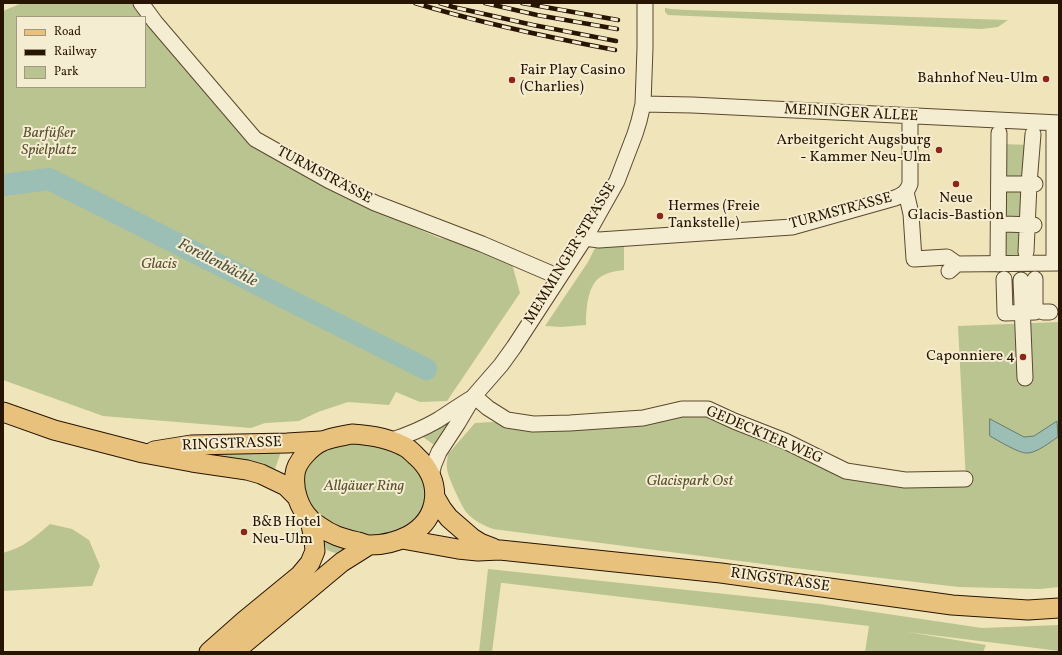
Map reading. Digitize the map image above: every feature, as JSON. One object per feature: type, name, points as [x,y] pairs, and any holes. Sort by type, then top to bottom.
[{"type":"main road","name":"RINGSTRASSE","points":[[3,412],[54,430],[143,453],[247,470],[261,474],[286,486],[296,496]]},
{"type":"main road","points":[[352,434],[370,435],[392,440],[408,449],[422,461],[431,475],[435,497],[431,511],[421,526],[412,534],[402,539],[369,545],[340,538],[310,520],[301,507],[296,496],[294,474],[300,460],[310,449],[321,441],[337,436],[352,434]]},
{"type":"main road","name":"RINGSTRASSE","points":[[143,453],[192,445],[321,441]]},
{"type":"main road","name":"RINGSTRASSE","points":[[435,497],[449,518],[472,538],[480,543],[500,550]]},
{"type":"main road","points":[[209,652],[300,575],[310,563],[315,551],[310,520]]},
{"type":"main road","name":"RINGSTRASSE","points":[[402,539],[458,549],[478,551],[500,550],[721,573],[952,605],[1028,610],[1059,608]]},
{"type":"main road","points":[[242,648],[342,562],[369,545]]},
{"type":"street","name":"TURMSTRASSE","points":[[141,3],[155,22],[255,138],[328,180],[375,203],[482,244],[559,277]]},
{"type":"street","name":"MEMMINGER STRASSE","points":[[431,475],[439,452],[474,396],[514,348],[585,238],[617,181],[635,134],[643,104],[646,48],[645,3]]},
{"type":"street","name":"MEININGER ALLEE","points":[[643,104],[692,105],[1057,123]]},
{"type":"street","name":"TURMSTRASSE","points":[[585,238],[599,240],[792,228],[895,198],[906,192],[908,189],[910,178],[910,116]]},
{"type":"street","points":[[1025,378],[1038,311],[1034,255],[1040,184],[1057,123]]},
{"type":"street","points":[[999,132],[1002,270],[1005,313],[1038,311],[1044,307],[1034,255],[1040,184],[1033,134]]},
{"type":"street","points":[[1003,184],[1040,184]]},
{"type":"street","name":"TURMSTRASSE","points":[[906,192],[911,214],[914,259],[947,257],[953,268],[1002,270]]},
{"type":"street","points":[[1003,224],[1034,255]]},
{"type":"street","points":[[1002,270],[1034,255]]},
{"type":"street","name":"MEMMINGER STRASSE","points":[[392,440],[414,432],[437,420],[474,396]]},
{"type":"street","name":"GEDECKTER WEG","points":[[474,396],[488,408],[507,420],[533,424],[643,418],[682,409],[708,409],[734,421],[786,441],[846,471],[905,480],[965,479]]},
{"type":"green space","name":"Glacis","points":[[22,3],[134,3],[144,16],[16,16],[16,88],[146,88],[146,18],[249,140],[355,201],[439,238],[465,243],[512,264],[520,293],[447,401],[420,402],[396,392],[389,405],[348,402],[318,412],[299,421],[265,423],[251,428],[103,416],[3,380],[3,11]]},
{"type":"green space","points":[[665,8],[687,10],[1008,20],[998,27],[982,29],[668,15],[665,12]]},
{"type":"green space","points":[[1004,144],[1028,145],[1026,179],[1004,178]]},
{"type":"green space","points":[[1003,188],[1026,189],[1024,220],[1003,220]]},
{"type":"green space","points":[[1004,230],[1022,230],[1021,256],[1004,256]]},
{"type":"green space","points":[[599,240],[624,241],[624,270],[602,276],[593,285],[588,298],[586,325],[561,327],[545,326],[588,262]]},
{"type":"green space","name":"Glacispark Ost","points":[[1059,322],[1059,587],[1040,589],[959,587],[794,568],[493,529],[479,522],[467,513],[456,494],[447,471],[448,454],[475,423],[492,422],[538,431],[708,411],[845,474],[966,482],[958,326]]},
{"type":"green space","points":[[453,418],[437,447],[423,437],[441,427]]},
{"type":"green space","name":"Allgäuer Ring","points":[[378,438],[424,471],[428,505],[406,531],[373,538],[323,524],[305,505],[301,482],[309,462],[322,448]]},
{"type":"green space","points":[[282,449],[275,469],[257,464],[161,454]]},
{"type":"green space","points":[[50,524],[72,529],[89,540],[100,566],[92,586],[3,591],[3,553],[28,542]]},
{"type":"green space","points":[[319,531],[345,548],[335,553],[327,550]]},
{"type":"green space","points":[[488,569],[820,604],[982,628],[1059,625],[1059,651],[907,632],[986,645],[983,652],[865,652],[869,626],[501,583],[492,652],[479,652]]},
{"type":"water","points":[[990,419],[1024,437],[1034,436],[1057,421],[1058,437],[1031,453],[1024,453],[990,436]]},
{"type":"waterway","name":"Forellenbächle","points":[[3,185],[49,179],[426,369]]},
{"type":"railway","points":[[415,3],[514,29],[615,50]]},
{"type":"railway","points":[[440,3],[533,25],[616,41]]},
{"type":"railway","points":[[485,3],[537,15],[617,29]]},
{"type":"railway","points":[[522,3],[618,20]]},
{"type":"place","name":"Bahnhof Neu-Ulm","points":[[1046,79]]},
{"type":"place","name":"Fair Play Casino (Charlies)","points":[[512,80]]},
{"type":"place","name":"Arbeitgericht Augsburg - Kammer Neu-Ulm","points":[[939,150]]},
{"type":"place","name":"Neue Glacis-Bastion","points":[[956,184]]},
{"type":"place","name":"Hermes (Freie Tankstelle)","points":[[660,216]]},
{"type":"place","name":"Caponniere 4","points":[[1023,357]]},
{"type":"place","name":"B&B Hotel Neu-Ulm","points":[[244,532]]},
{"type":"park label","name":"Barfüßer Spielplatz","points":[[49,142]]}]
